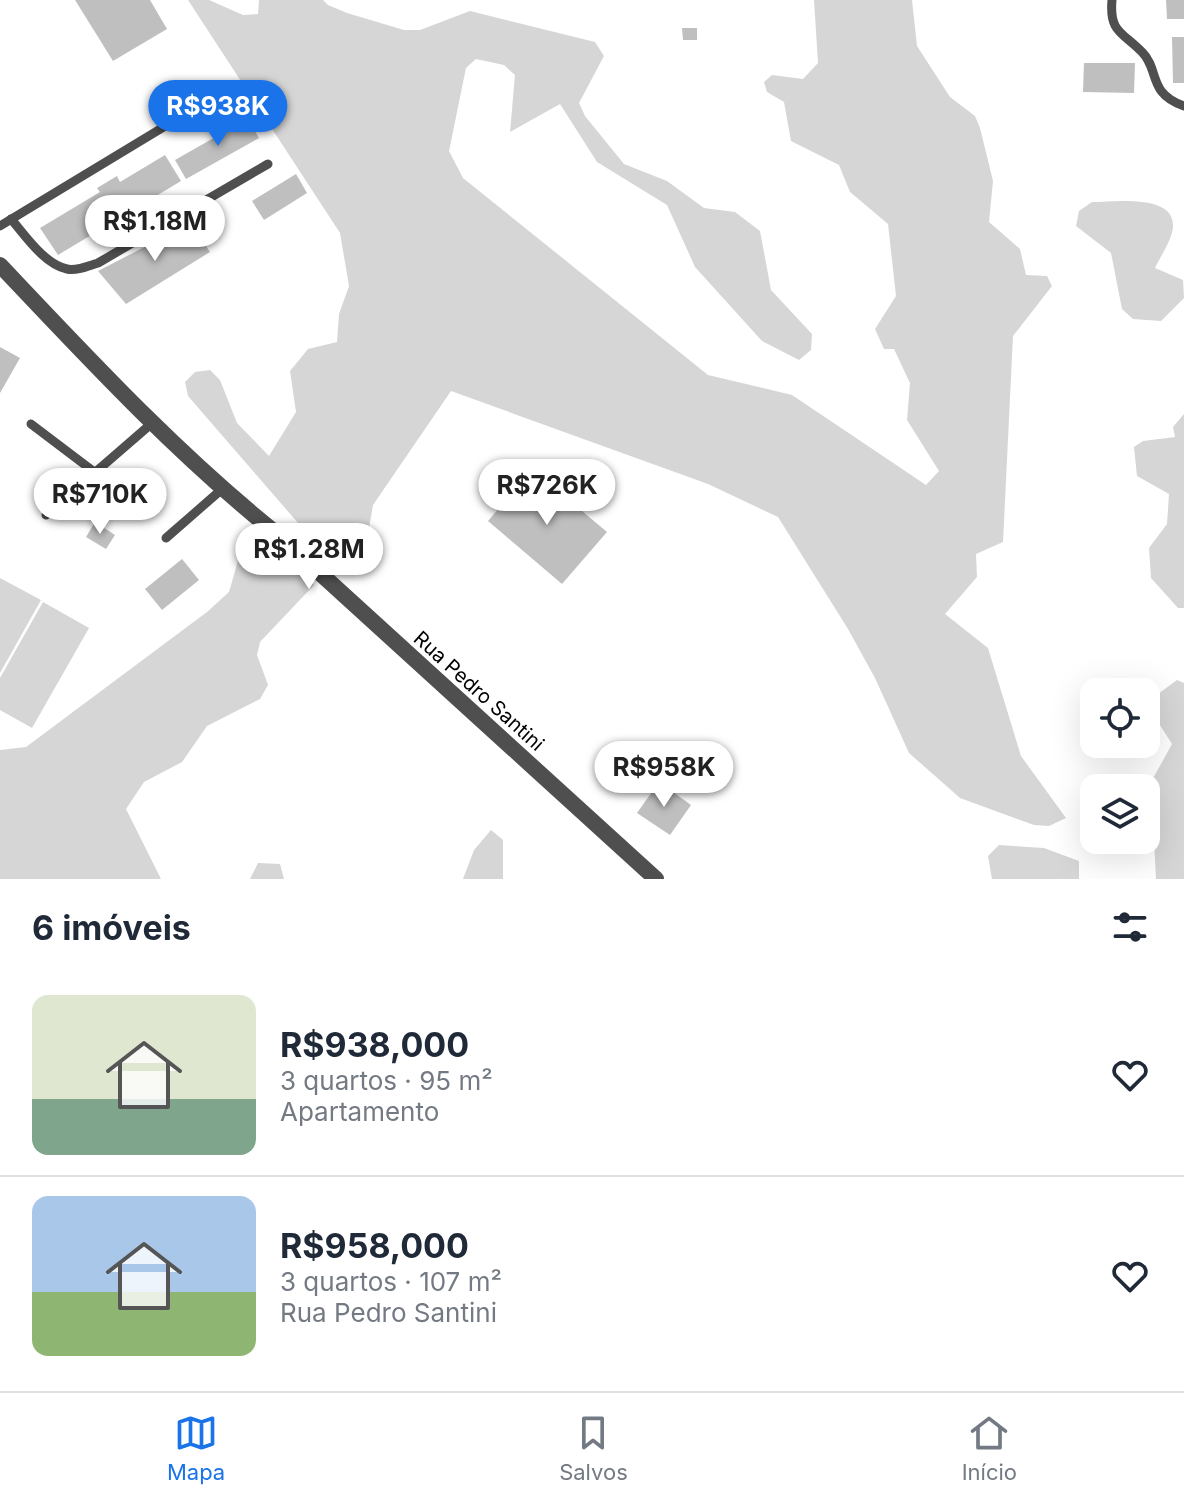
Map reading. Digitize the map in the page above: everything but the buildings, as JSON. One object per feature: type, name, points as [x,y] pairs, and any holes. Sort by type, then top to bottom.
[{"type":"street","name":"Rua Pedro Santini","points":[[0,265],[151,424],[221,490],[277,534],[656,879]]},
{"type":"lane","points":[[1112,0],[1114,28],[1144,53],[1163,94],[1184,106]]},
{"type":"lane","points":[[0,226],[205,102]]},
{"type":"lane","points":[[11,219],[55,264],[68,269],[81,268],[98,263],[268,164]]},
{"type":"lane","points":[[31,424],[97,474]]},
{"type":"lane","points":[[46,515],[97,474],[151,424]]},
{"type":"lane","points":[[166,538],[221,490]]},
{"type":"shaded area","points":[[188,0],[209,0],[243,15],[258,14],[259,0],[323,0],[347,13],[404,30],[420,30],[470,11],[595,42],[604,56],[579,103],[585,116],[624,164],[667,181],[704,208],[735,212],[760,231],[771,290],[812,334],[811,350],[799,360],[762,341],[695,267],[667,205],[597,162],[560,104],[510,132],[515,75],[504,65],[476,59],[466,68],[449,151],[463,178],[708,375],[792,395],[926,485],[939,471],[907,420],[910,383],[894,349],[884,349],[875,329],[896,296],[888,224],[850,192],[839,165],[791,141],[784,102],[767,92],[764,82],[772,75],[803,79],[818,63],[814,0],[912,0],[917,46],[950,97],[975,116],[980,128],[993,181],[989,222],[1020,249],[1026,275],[1047,276],[1052,286],[1013,336],[1003,542],[976,554],[977,577],[945,614],[988,648],[1021,756],[1066,818],[1049,826],[1034,825],[960,798],[909,753],[875,678],[848,629],[778,517],[708,484],[451,391],[373,505],[368,534],[349,554],[336,558],[324,553],[188,396],[185,382],[195,372],[210,370],[220,380],[237,423],[269,456],[296,412],[290,371],[308,349],[337,342],[339,314],[349,286],[340,233]]},
{"type":"shaded area","points":[[1092,202],[1154,204],[1171,216],[1172,232],[1155,268],[1183,280],[1184,298],[1161,321],[1133,319],[1122,309],[1111,253],[1076,226],[1079,211]]},
{"type":"shaded area","points":[[1184,414],[1184,608],[1178,608],[1151,578],[1149,548],[1167,524],[1169,494],[1137,476],[1134,447],[1143,441],[1175,437],[1173,427]]},
{"type":"shaded area","points":[[248,526],[314,585],[260,642],[257,655],[268,685],[260,699],[207,726],[182,762],[144,782],[126,809],[161,879],[0,879],[0,750],[26,747],[207,612],[229,592]]},
{"type":"shaded area","points":[[0,578],[41,600],[0,673]]},
{"type":"shaded area","points":[[43,602],[89,628],[32,728],[0,710],[0,678]]},
{"type":"shaded area","points":[[1177,680],[1184,683],[1184,879],[1156,879],[1155,854],[1160,854],[1160,774],[1155,774],[1172,744],[1160,725],[1160,693]]},
{"type":"shaded area","points":[[491,830],[503,840],[503,879],[463,879],[474,850]]},
{"type":"shaded area","points":[[999,845],[1044,848],[1079,861],[1079,879],[992,879],[988,856]]},
{"type":"shaded area","points":[[258,863],[280,864],[284,879],[250,879]]}]
